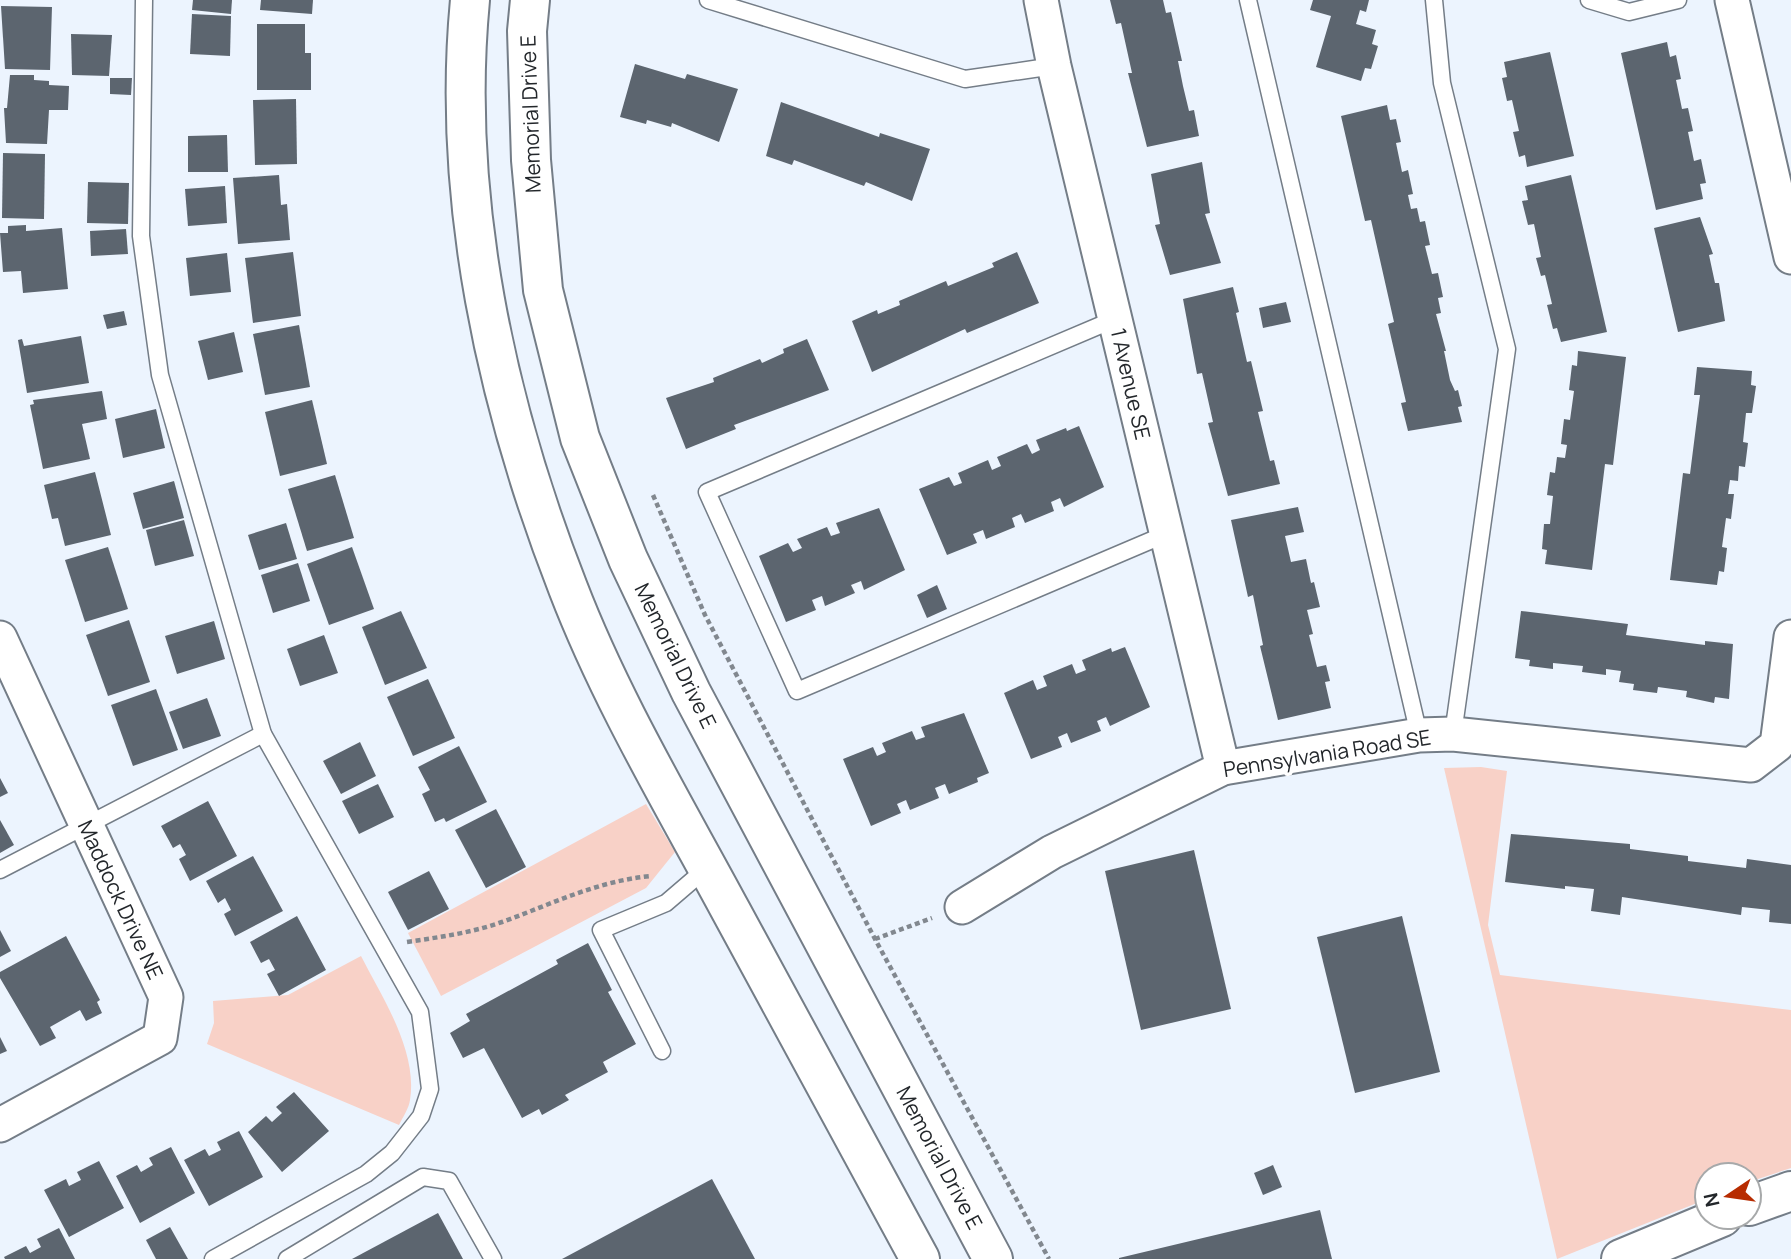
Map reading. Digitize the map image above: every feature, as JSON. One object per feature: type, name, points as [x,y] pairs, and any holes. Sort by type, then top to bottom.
[{"type":"main road","points":[[470,0],[467,29],[468,164],[484,299],[521,454],[573,601],[627,718],[920,1259]]},
{"type":"main road","name":"Memorial Drive E","points":[[530,0],[527,31],[531,160],[543,289],[580,438],[628,559],[691,692],[993,1259]]},
{"type":"main road","points":[[1763,1201],[1791,1191]]},
{"type":"main road","points":[[1621,1259],[1693,1229]]},
{"type":"street","name":"1 Avenue SE","points":[[1041,0],[1054,66],[1223,768]]},
{"type":"street","points":[[1732,0],[1791,257]]},
{"type":"street","name":"Pennsylvania Road SE","points":[[962,907],[1052,852],[1223,768],[1419,735],[1453,734],[1751,765],[1777,745],[1791,637]]},
{"type":"street","name":"Maddock Drive NE","points":[[0,641],[166,998],[160,1038],[0,1125]]},
{"type":"lane","points":[[144,0],[141,236],[160,375],[263,734],[420,1012],[430,1088],[421,1116],[392,1153],[366,1174],[213,1259]]},
{"type":"lane","points":[[708,0],[965,79],[1054,66]]},
{"type":"lane","points":[[1248,0],[1419,735]]},
{"type":"lane","points":[[1434,0],[1442,83],[1507,349],[1453,734]]},
{"type":"lane","points":[[1589,0],[1629,12],[1678,0]]},
{"type":"lane","points":[[1115,319],[707,492],[797,691],[1166,534]]},
{"type":"lane","points":[[0,870],[263,734]]},
{"type":"lane","points":[[662,1051],[601,930],[666,903],[708,867]]},
{"type":"lane","points":[[287,1259],[423,1177],[449,1181],[494,1259]]},
{"type":"path","points":[[653,495],[705,615],[875,939],[1049,1259]]},
{"type":"path","points":[[384,945],[444,937],[482,928],[581,891],[622,879],[651,876]]},
{"type":"path","points":[[875,939],[962,907]]},
{"type":"shaded area","points":[[1481,767],[1507,771],[1488,925],[1500,975],[1791,1010],[1791,1168],[1763,1177],[1763,1161],[1693,1161],[1693,1205],[1557,1259],[1444,768]]},
{"type":"shaded area","points":[[646,804],[675,852],[646,888],[441,996],[408,933]]},
{"type":"shaded area","points":[[361,956],[388,1007],[409,1063],[410,1100],[399,1125],[207,1044],[214,1023],[213,1001],[288,995]]},
{"type":"building","points":[[193,0],[232,0],[231,14],[192,10]]},
{"type":"building","points":[[261,0],[313,0],[312,14],[260,10]]},
{"type":"building","points":[[1110,0],[1163,0],[1166,13],[1171,12],[1182,61],[1178,61],[1183,86],[1189,111],[1194,110],[1199,136],[1147,147],[1128,73],[1132,73],[1121,23],[1116,24]]},
{"type":"building","points":[[1313,0],[1369,0],[1366,12],[1360,10],[1356,24],[1376,30],[1372,44],[1378,46],[1371,69],[1365,68],[1361,81],[1316,67],[1331,16],[1310,10]]},
{"type":"building","points":[[1,6],[52,7],[50,70],[5,69]]},
{"type":"building","points":[[192,14],[231,16],[230,56],[190,54]]},
{"type":"building","points":[[257,24],[305,24],[305,53],[311,53],[311,90],[257,90]]},
{"type":"building","points":[[71,34],[112,35],[109,76],[72,75]]},
{"type":"building","points":[[1667,42],[1670,57],[1676,55],[1681,79],[1676,80],[1682,109],[1688,108],[1693,131],[1688,132],[1694,161],[1701,159],[1706,183],[1700,184],[1703,199],[1656,210],[1621,53]]},
{"type":"building","points":[[1550,52],[1574,156],[1527,167],[1525,155],[1519,157],[1513,132],[1519,131],[1512,100],[1507,101],[1502,78],[1507,77],[1504,62]]},
{"type":"building","points":[[635,64],[685,79],[687,74],[738,89],[719,142],[672,123],[671,127],[647,120],[646,124],[620,117]]},
{"type":"building","points":[[10,75],[34,75],[34,80],[49,81],[49,85],[69,86],[68,110],[49,110],[47,144],[6,143],[4,108],[7,108]]},
{"type":"building","points":[[110,78],[132,78],[131,95],[110,94]]},
{"type":"building","points":[[296,99],[297,164],[255,165],[253,100]]},
{"type":"building","points":[[781,102],[879,137],[880,133],[930,149],[912,201],[866,182],[864,186],[794,160],[792,165],[766,156]]},
{"type":"building","points":[[1387,105],[1390,120],[1396,119],[1401,142],[1396,143],[1402,172],[1408,170],[1413,194],[1408,195],[1411,209],[1417,208],[1420,222],[1425,221],[1430,245],[1425,246],[1432,274],[1438,273],[1443,297],[1438,298],[1441,313],[1436,314],[1446,351],[1450,380],[1455,391],[1458,390],[1462,406],[1458,407],[1462,422],[1408,431],[1401,403],[1406,402],[1388,324],[1394,322],[1371,220],[1365,221],[1341,116]]},
{"type":"building","points":[[227,135],[228,172],[188,172],[188,136]]},
{"type":"building","points":[[3,153],[45,154],[44,219],[2,218]]},
{"type":"building","points":[[1202,162],[1210,213],[1205,214],[1221,263],[1170,275],[1155,225],[1160,224],[1151,174]]},
{"type":"building","points":[[279,175],[281,205],[287,204],[290,240],[238,244],[233,178]]},
{"type":"building","points":[[1571,175],[1607,332],[1561,342],[1557,328],[1553,329],[1547,305],[1552,304],[1545,275],[1541,276],[1536,258],[1541,257],[1534,224],[1528,225],[1522,201],[1528,200],[1525,186]]},
{"type":"building","points":[[88,182],[129,183],[128,224],[87,223]]},
{"type":"building","points":[[225,186],[227,223],[188,226],[185,189]]},
{"type":"building","points":[[1700,217],[1713,254],[1709,255],[1715,283],[1719,283],[1725,321],[1678,332],[1654,228]]},
{"type":"building","points":[[26,225],[26,231],[62,228],[68,289],[23,293],[21,271],[3,272],[0,233],[8,233],[8,226]]},
{"type":"building","points":[[126,229],[128,254],[91,256],[90,231]]},
{"type":"building","points":[[293,252],[301,316],[253,323],[245,258]]},
{"type":"building","points":[[1017,252],[1039,303],[967,333],[965,329],[872,372],[852,321],[877,310],[878,314],[900,305],[899,301],[946,281],[948,286],[994,267],[992,263]]},
{"type":"building","points":[[227,253],[231,292],[190,296],[186,258]]},
{"type":"building","points":[[1233,287],[1247,362],[1251,361],[1263,411],[1258,412],[1270,461],[1274,460],[1280,484],[1228,496],[1208,423],[1213,422],[1202,373],[1197,374],[1183,299]]},
{"type":"building","points":[[1286,302],[1291,322],[1263,328],[1259,308]]},
{"type":"building","points":[[124,311],[127,325],[107,329],[103,315]]},
{"type":"building","points":[[299,325],[310,387],[265,395],[253,334]]},
{"type":"building","points":[[234,332],[243,372],[208,380],[198,341]]},
{"type":"building","points":[[81,336],[89,383],[27,393],[18,340],[22,339],[24,346]]},
{"type":"building","points":[[807,339],[829,390],[734,425],[736,429],[686,449],[666,398],[714,382],[713,378],[760,359],[762,363],[784,353],[783,349]]},
{"type":"building","points":[[1578,351],[1626,357],[1613,465],[1605,464],[1592,570],[1545,564],[1547,550],[1542,549],[1544,524],[1550,524],[1553,496],[1547,495],[1550,472],[1555,473],[1557,457],[1565,458],[1567,445],[1561,444],[1564,419],[1570,420],[1574,391],[1569,390],[1572,365],[1577,366]]},
{"type":"building","points":[[1697,367],[1752,371],[1751,385],[1756,386],[1752,413],[1746,413],[1743,442],[1748,443],[1745,467],[1739,466],[1738,481],[1730,480],[1728,494],[1734,494],[1731,519],[1726,518],[1722,547],[1727,548],[1724,572],[1719,571],[1717,585],[1670,580],[1683,473],[1690,474],[1700,395],[1694,395]]},
{"type":"building","points":[[102,391],[107,419],[82,424],[90,459],[43,469],[30,405],[34,404],[33,400]]},
{"type":"building","points":[[312,400],[327,464],[280,476],[265,412]]},
{"type":"building","points":[[156,409],[165,448],[123,458],[115,419]]},
{"type":"building","points":[[1079,426],[1104,487],[1064,507],[1060,498],[1051,502],[1054,511],[1025,523],[1021,514],[1012,518],[1015,527],[986,539],[983,530],[973,534],[977,543],[947,555],[919,489],[949,477],[954,486],[962,483],[958,473],[988,460],[992,470],[1001,466],[997,457],[1027,444],[1032,454],[1040,450],[1036,440],[1066,428],[1067,431]]},
{"type":"building","points":[[95,472],[111,535],[65,546],[58,518],[52,519],[44,485]]},
{"type":"building","points":[[335,475],[354,538],[307,551],[288,489]]},
{"type":"building","points":[[174,481],[184,518],[143,529],[133,493]]},
{"type":"building","points":[[1298,507],[1304,532],[1285,536],[1291,562],[1306,559],[1311,583],[1314,582],[1320,607],[1307,610],[1313,634],[1309,635],[1317,667],[1326,665],[1330,681],[1325,682],[1331,708],[1278,720],[1260,646],[1263,645],[1253,595],[1248,597],[1231,520]]},
{"type":"building","points":[[879,508],[905,570],[864,590],[861,581],[851,585],[855,593],[825,606],[822,596],[812,600],[816,610],[786,622],[759,556],[788,543],[793,552],[802,548],[797,539],[827,527],[831,536],[840,533],[836,523]]},
{"type":"building","points":[[184,520],[194,556],[155,566],[146,530]]},
{"type":"building","points":[[286,523],[297,559],[259,570],[248,535]]},
{"type":"building","points":[[108,547],[128,609],[85,622],[65,560]]},
{"type":"building","points":[[352,547],[374,609],[329,625],[307,564]]},
{"type":"building","points":[[298,563],[310,601],[273,613],[261,575]]},
{"type":"building","points":[[937,585],[947,609],[927,618],[917,595]]},
{"type":"building","points":[[401,611],[427,668],[385,685],[362,627]]},
{"type":"building","points":[[1521,611],[1628,624],[1626,635],[1705,645],[1705,641],[1733,644],[1729,699],[1715,697],[1714,703],[1686,697],[1687,691],[1658,687],[1657,693],[1633,690],[1634,684],[1619,682],[1621,671],[1606,669],[1606,675],[1582,672],[1583,666],[1553,663],[1553,669],[1529,666],[1530,660],[1515,658]]},
{"type":"building","points":[[129,620],[150,682],[108,696],[86,635]]},
{"type":"building","points":[[214,621],[225,659],[177,674],[165,636]]},
{"type":"building","points":[[324,635],[338,673],[300,686],[287,649]]},
{"type":"building","points":[[1125,647],[1150,707],[1110,726],[1106,717],[1097,721],[1101,731],[1071,743],[1067,733],[1058,737],[1062,747],[1031,759],[1004,693],[1033,680],[1037,690],[1047,686],[1043,676],[1072,664],[1076,674],[1086,670],[1082,660],[1111,648],[1112,652]]},
{"type":"building","points":[[428,679],[455,738],[413,756],[387,697]]},
{"type":"building","points":[[156,689],[178,750],[133,766],[111,705]]},
{"type":"building","points":[[207,698],[221,736],[183,749],[169,712]]},
{"type":"building","points":[[964,713],[989,773],[977,778],[978,782],[949,794],[945,784],[935,788],[939,798],[910,810],[906,800],[897,804],[901,813],[871,826],[843,759],[873,747],[877,756],[886,752],[882,743],[912,731],[916,740],[925,737],[921,727]]},
{"type":"building","points":[[360,742],[376,776],[341,794],[323,761]]},
{"type":"building","points":[[459,746],[487,802],[446,822],[444,818],[435,822],[422,794],[430,790],[418,767]]},
{"type":"building","points":[[0,778],[8,793],[0,797]]},
{"type":"building","points":[[378,784],[394,817],[359,834],[342,801]]},
{"type":"building","points":[[208,801],[237,856],[190,881],[179,859],[186,855],[180,844],[173,848],[161,826]]},
{"type":"building","points":[[496,809],[526,867],[486,888],[455,830]]},
{"type":"building","points":[[0,820],[14,845],[0,853]]},
{"type":"building","points":[[1511,834],[1630,844],[1630,849],[1688,856],[1688,861],[1746,868],[1747,859],[1791,865],[1791,924],[1769,922],[1770,910],[1742,907],[1741,915],[1622,897],[1620,915],[1591,911],[1594,889],[1565,886],[1565,889],[1505,882]]},
{"type":"building","points":[[1194,850],[1231,1009],[1141,1030],[1105,871]]},
{"type":"building","points":[[253,856],[283,911],[235,936],[224,914],[231,910],[225,898],[218,903],[206,881]]},
{"type":"building","points":[[429,871],[449,909],[408,930],[388,892]]},
{"type":"building","points":[[297,916],[326,970],[279,996],[267,974],[275,970],[269,959],[261,963],[250,942]]},
{"type":"building","points":[[1402,916],[1440,1072],[1355,1093],[1317,937]]},
{"type":"building","points":[[0,930],[11,951],[0,957]]},
{"type":"building","points":[[66,936],[100,1000],[97,1002],[102,1013],[86,1021],[80,1010],[50,1027],[56,1038],[40,1046],[0,978],[0,972]]},
{"type":"building","points":[[588,943],[612,990],[608,992],[636,1044],[603,1062],[608,1072],[565,1095],[569,1100],[542,1115],[539,1109],[522,1118],[484,1048],[463,1058],[450,1033],[470,1021],[466,1014],[558,964],[556,960]]},
{"type":"building","points":[[0,1037],[7,1051],[0,1054]]},
{"type":"building","points":[[294,1092],[329,1131],[282,1172],[248,1132],[266,1116],[272,1122],[282,1113],[276,1107]]},
{"type":"building","points":[[239,1131],[263,1177],[209,1206],[184,1160],[205,1149],[209,1156],[221,1150],[217,1142]]},
{"type":"building","points":[[171,1147],[195,1193],[140,1223],[116,1176],[137,1165],[141,1172],[153,1165],[149,1158]]},
{"type":"building","points":[[99,1161],[124,1208],[69,1237],[44,1190],[66,1179],[69,1186],[81,1180],[77,1172]]},
{"type":"building","points":[[1273,1165],[1282,1187],[1263,1195],[1254,1173]]},
{"type":"building","points":[[712,1179],[755,1259],[562,1259]]},
{"type":"building","points":[[1320,1210],[1332,1259],[1119,1259],[1119,1258]]},
{"type":"building","points":[[438,1213],[463,1259],[352,1259]]},
{"type":"building","points":[[170,1227],[188,1259],[156,1259],[146,1240]]},
{"type":"building","points":[[59,1228],[75,1259],[5,1259],[4,1257],[26,1246],[30,1253],[41,1247],[37,1239]]}]
